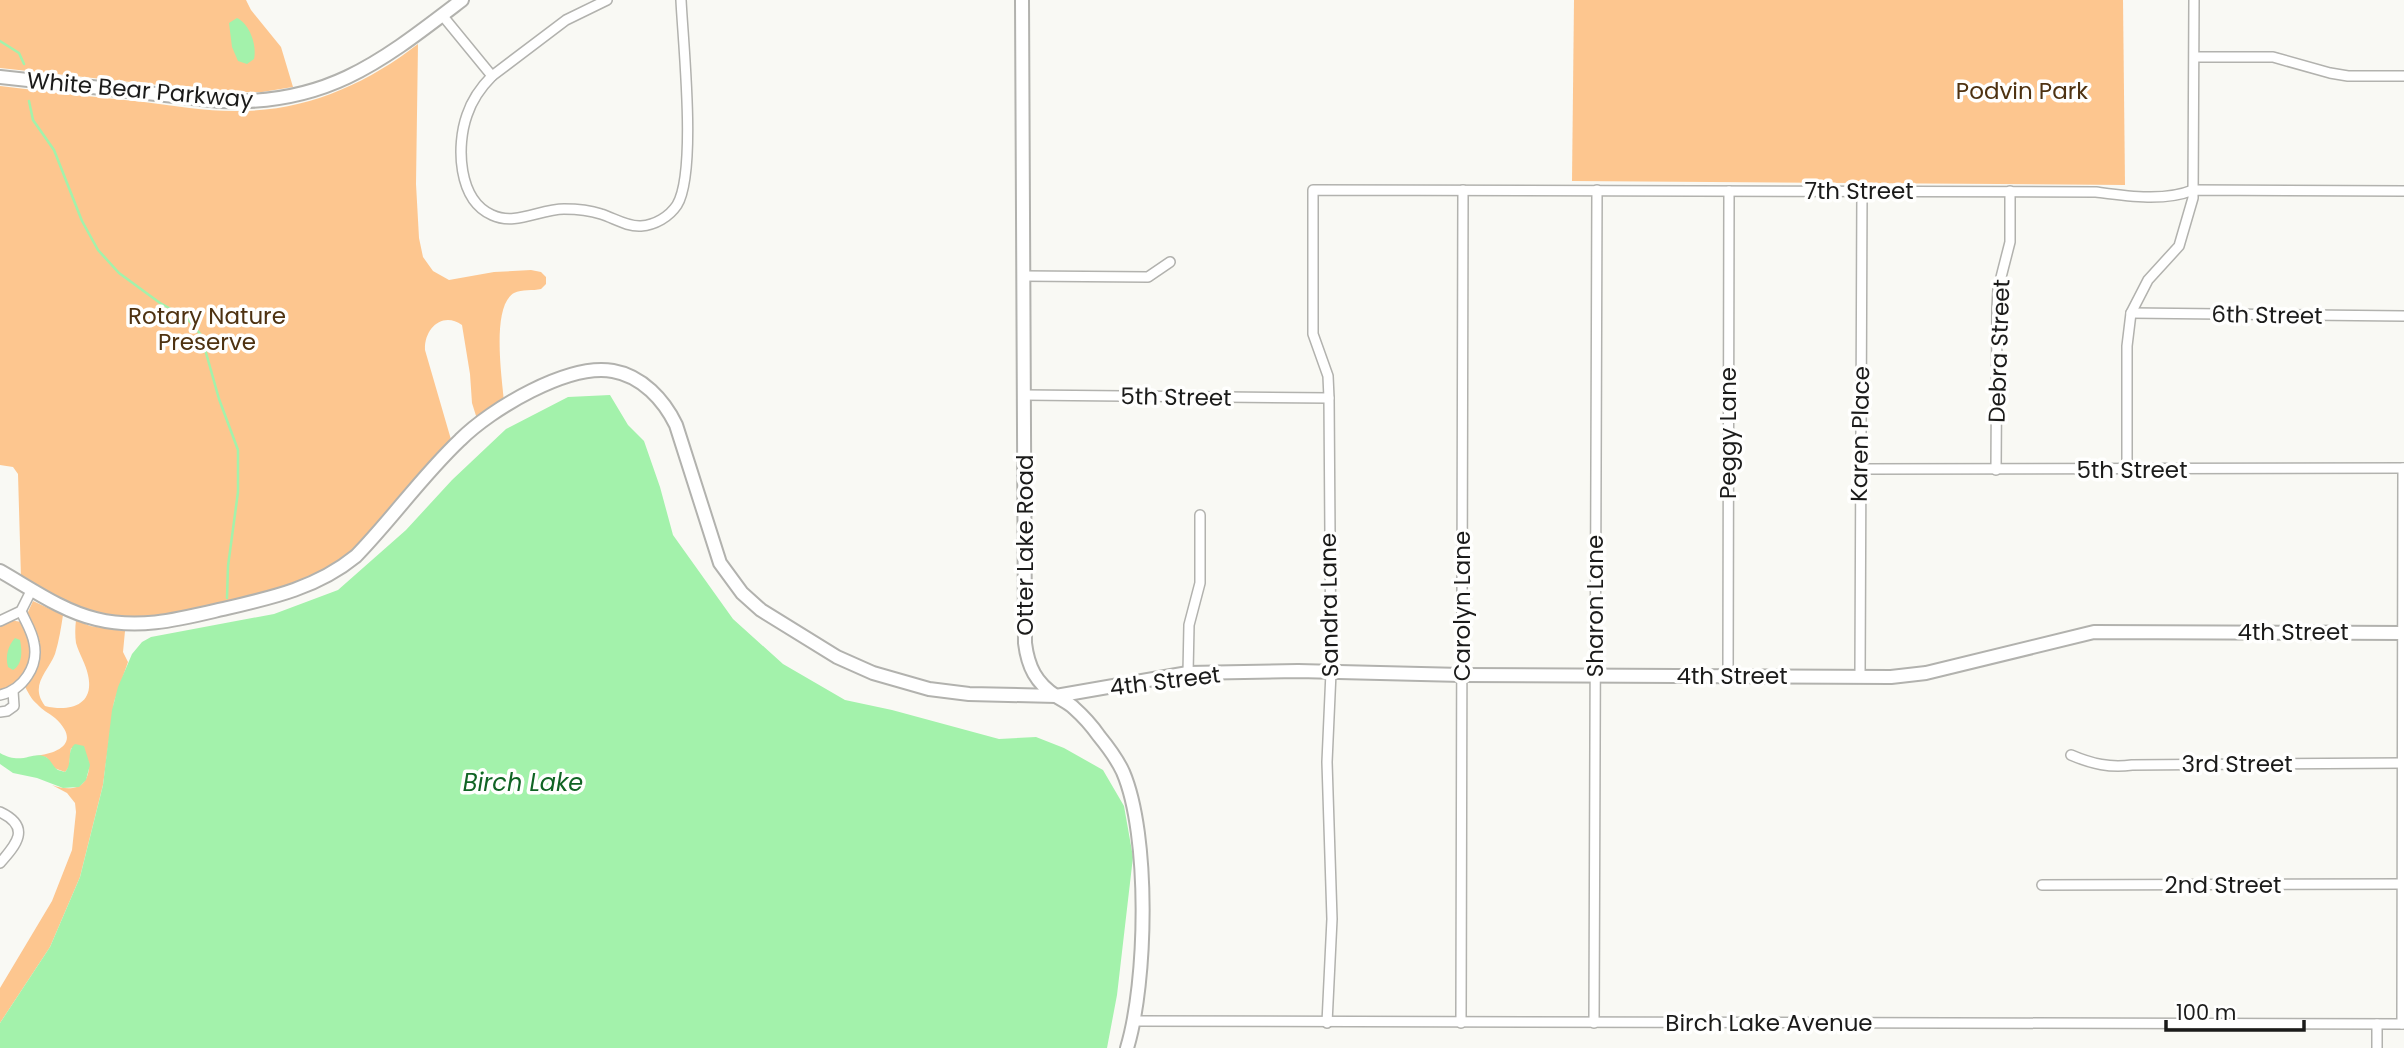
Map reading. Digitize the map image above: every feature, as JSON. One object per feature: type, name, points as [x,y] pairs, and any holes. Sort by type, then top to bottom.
[{"type":"street","name":"White Bear Parkway","points":[[0,77],[220,101],[272,100],[312,92],[359,73],[462,0]]},
{"type":"street","points":[[607,0],[566,20],[492,76],[478,93],[469,110],[461,143],[465,177],[472,197],[490,215],[505,219],[552,210],[578,209],[631,225],[654,223],[675,207],[684,185],[688,128],[681,0]]},
{"type":"street","name":"Otter Lake Road","points":[[1022,0],[1025,643],[1031,670],[1041,686],[1074,707],[1097,733],[1118,764],[1132,801],[1142,882],[1139,970],[1127,1048]]},
{"type":"street","points":[[2127,470],[2127,346],[2131,313],[2148,280],[2179,246],[2188,219],[2193,190],[2194,0]]},
{"type":"street","points":[[442,15],[492,76]]},
{"type":"street","points":[[2195,57],[2273,57],[2348,76],[2404,76]]},
{"type":"street","name":"7th Street","points":[[1313,190],[2010,191],[2179,196],[2193,190],[2404,191]]},
{"type":"street","name":"Sandra Lane","points":[[1313,190],[1313,334],[1328,376],[1329,398],[1331,672],[1328,762],[1332,919],[1328,1023]]},
{"type":"street","name":"Carolyn Lane","points":[[1461,1023],[1463,190]]},
{"type":"street","name":"Sharon Lane","points":[[1594,1023],[1597,190]]},
{"type":"street","name":"Peggy Lane","points":[[1728,676],[1729,191]]},
{"type":"street","name":"Karen Place","points":[[1860,677],[1862,191]]},
{"type":"street","name":"Debra Street","points":[[1996,470],[1998,289],[2010,242],[2010,191]]},
{"type":"street","points":[[1023,276],[1148,276],[1170,262]]},
{"type":"street","name":"6th Street","points":[[2131,313],[2404,316]]},
{"type":"street","name":"4th Street","points":[[0,571],[89,617],[109,622],[143,624],[169,621],[283,595],[340,569],[356,556],[460,439],[495,412],[535,388],[574,374],[601,369],[615,371],[639,381],[668,408],[676,425],[720,563],[742,593],[761,610],[813,643],[873,673],[929,689],[969,694],[1056,696],[1188,673],[1860,677],[1917,674],[2094,632],[2403,633]]},
{"type":"street","name":"5th Street","points":[[1024,395],[1329,398]]},
{"type":"street","points":[[2403,468],[2403,1024]]},
{"type":"street","name":"5th Street","points":[[1860,469],[2403,468]]},
{"type":"street","points":[[1188,673],[1189,625],[1200,583],[1200,515]]},
{"type":"street","points":[[0,621],[21,611],[32,589]]},
{"type":"street","points":[[0,695],[13,691],[30,673],[35,655],[34,640],[21,611]]},
{"type":"street","points":[[0,712],[8,711],[14,706],[13,691]]},
{"type":"street","name":"3rd Street","points":[[2071,755],[2089,762],[2122,766],[2403,763]]},
{"type":"street","points":[[0,812],[14,821],[18,833],[15,847],[0,863]]},
{"type":"street","name":"2nd Street","points":[[2042,885],[2403,884]]},
{"type":"street","name":"Birch Lake Avenue","points":[[1133,1021],[2403,1024]]},
{"type":"street","points":[[2377,1024],[2377,1048]]},
{"type":"green space","points":[[0,0],[246,0],[281,47],[293,87],[262,92],[223,92],[0,68]]},
{"type":"green space","name":"Podvin Park","points":[[1574,0],[2123,0],[2125,185],[1572,181]]},
{"type":"green space","name":"Rotary Nature Preserve","points":[[418,44],[416,184],[419,238],[423,257],[433,271],[449,280],[494,272],[531,270],[541,272],[546,277],[546,284],[541,289],[514,293],[507,300],[502,312],[500,360],[504,401],[477,419],[472,403],[462,325],[448,320],[436,324],[428,335],[425,350],[452,443],[363,540],[332,567],[289,588],[155,619],[105,616],[76,607],[21,578],[18,474],[13,467],[0,465],[0,86],[201,109],[260,110],[285,107],[332,93],[377,72]]},
{"type":"green space","points":[[33,601],[63,615],[55,654],[39,685],[45,706],[71,707],[84,700],[88,694],[88,675],[76,643],[76,620],[90,626],[125,631],[123,652],[128,662],[114,702],[103,785],[80,877],[50,947],[0,1023],[0,988],[52,901],[72,850],[75,803],[67,793],[52,785],[67,788],[79,786],[84,782],[89,770],[89,762],[71,748],[69,767],[65,772],[54,768],[46,757],[35,756],[59,749],[67,740],[63,726],[35,702],[24,685],[34,670],[28,618]]},
{"type":"green space","points":[[9,620],[22,622],[30,644],[31,660],[26,675],[0,692],[0,625]]},
{"type":"water","points":[[237,18],[246,25],[253,42],[254,59],[247,64],[238,61],[232,47],[229,23]]},
{"type":"water","name":"Birch Lake","points":[[610,395],[628,425],[644,441],[673,535],[733,619],[783,664],[845,700],[999,739],[1036,737],[1064,748],[1103,770],[1124,806],[1133,857],[1117,995],[1107,1048],[0,1048],[0,1023],[50,947],[80,877],[103,785],[112,710],[118,687],[132,654],[142,642],[151,637],[274,614],[338,590],[406,530],[452,480],[506,429],[568,397]]},
{"type":"water","points":[[15,638],[20,640],[21,652],[19,664],[13,670],[8,667],[7,655]]},
{"type":"water","points":[[75,744],[84,746],[90,765],[86,780],[79,787],[63,788],[37,778],[13,773],[0,764],[0,753],[15,758],[41,755],[48,758],[58,770],[65,772]]},
{"type":"waterway","points":[[0,41],[19,53],[24,64]]},
{"type":"waterway","points":[[29,101],[33,120],[54,150],[82,221],[98,250],[119,273],[160,303],[187,318],[201,335],[219,399],[238,450],[238,492],[228,566],[227,598]]}]
